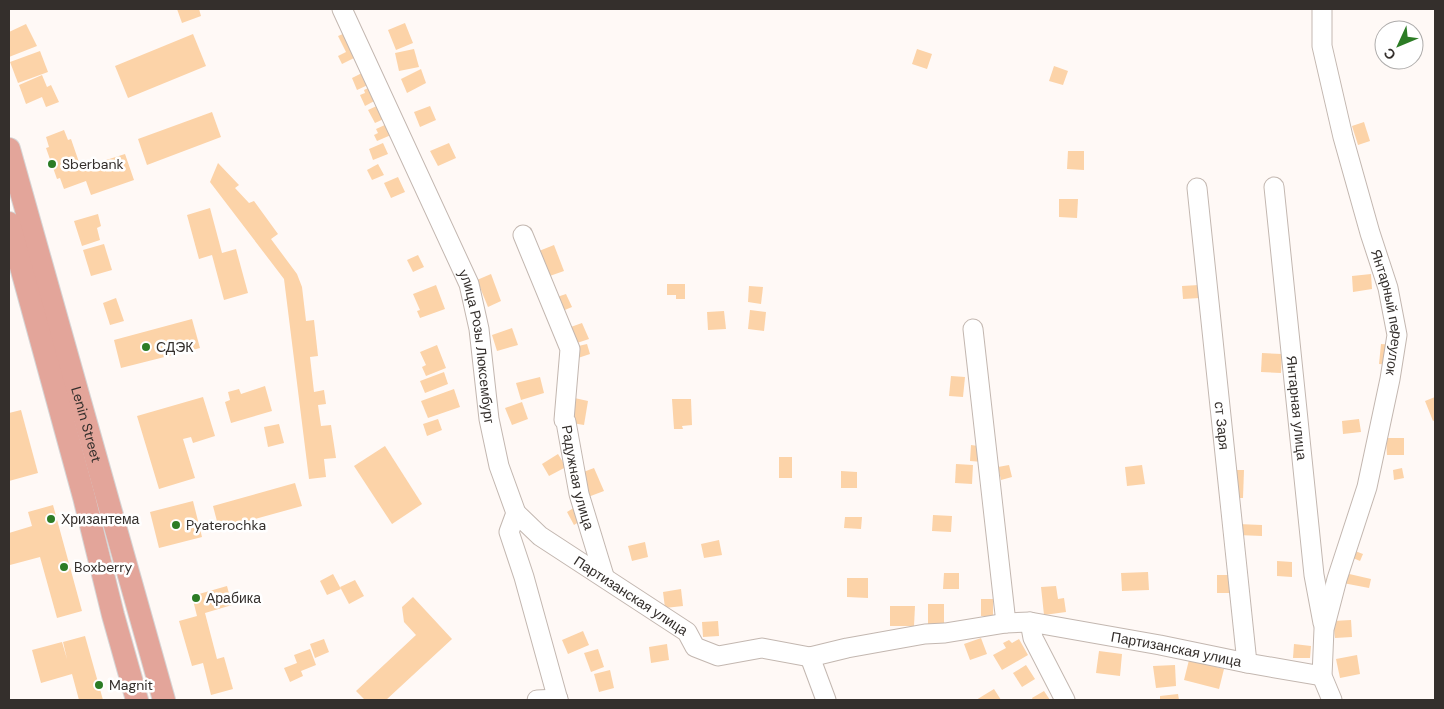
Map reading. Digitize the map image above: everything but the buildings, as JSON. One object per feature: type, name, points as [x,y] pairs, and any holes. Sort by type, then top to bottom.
[{"type":"main road","name":"Lenin Street","points":[[9,149],[164,700]]},
{"type":"main road","name":"Lenin Street","points":[[9,223],[137,700]]},
{"type":"main road","points":[[84,497],[106,492]]},
{"type":"street","name":"улица Розы Люксембург","points":[[342,9],[469,284],[479,329],[489,419],[499,466],[516,513]]},
{"type":"street","name":"Янтарный переулок","points":[[1322,9],[1322,46],[1370,233],[1388,288],[1397,334],[1390,379],[1367,487],[1337,579],[1324,629],[1322,676]]},
{"type":"street","name":"Янтарная улица","points":[[1274,187],[1314,575],[1324,629]]},
{"type":"street","name":"ст Заря","points":[[1197,188],[1247,663]]},
{"type":"street","name":"Радужная улица","points":[[523,235],[570,349],[564,420],[566,422],[579,494],[604,576]]},
{"type":"street","points":[[972,329],[1006,623]]},
{"type":"street","name":"Партизанская улица","points":[[516,513],[540,536],[604,576],[687,632],[695,647],[718,656],[762,648],[810,657],[847,648],[925,634],[945,633],[1006,623],[1030,622],[1322,676]]},
{"type":"street","points":[[516,513],[509,532],[524,577],[558,699],[536,700]]},
{"type":"street","points":[[1030,622],[1033,638],[1065,700]]},
{"type":"street","points":[[810,657],[826,700]]},
{"type":"street","points":[[1322,676],[1332,700]]},
{"type":"place","name":"Sberbank","points":[[52,164]]},
{"type":"place","name":"СДЭК","points":[[146,347]]},
{"type":"place","name":"Хризантема","points":[[51,519]]},
{"type":"place","name":"Pyaterochka","points":[[176,525]]},
{"type":"place","name":"Boxberry","points":[[64,567]]},
{"type":"place","name":"Арабика","points":[[196,598]]},
{"type":"place","name":"Magnit","points":[[99,685]]}]
